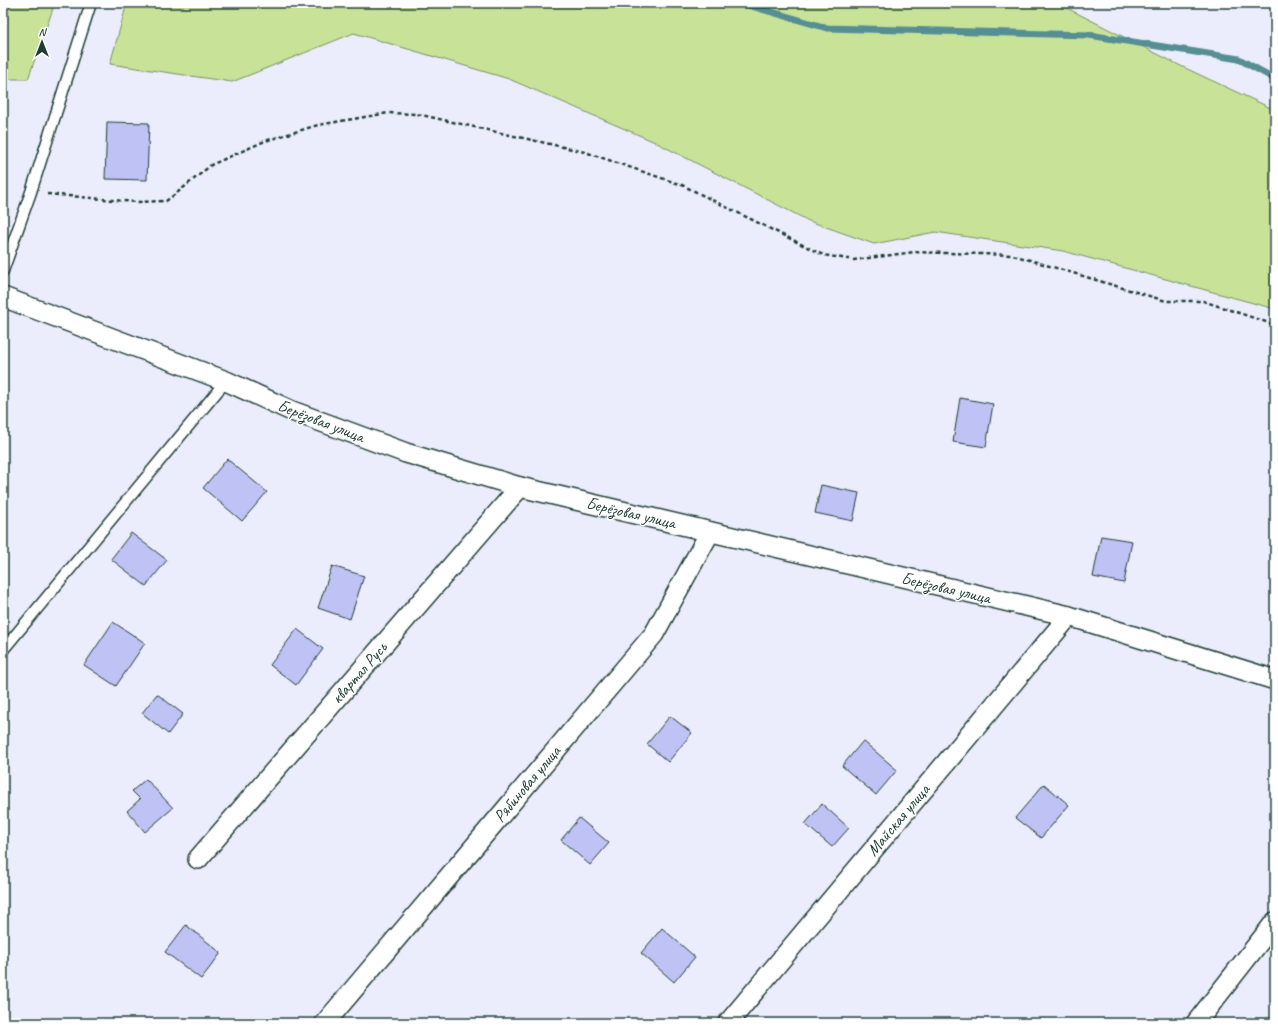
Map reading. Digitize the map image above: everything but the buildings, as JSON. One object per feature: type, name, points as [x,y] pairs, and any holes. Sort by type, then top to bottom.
[{"type":"street","name":"Берёзовая улица","points":[[3,297],[226,381],[292,411],[406,453],[520,487],[1068,616],[1275,680]]},
{"type":"street","name":"квартал Русь","points":[[198,859],[520,487]]},
{"type":"street","name":"Рябиновая улица","points":[[325,1023],[654,634],[710,532]]},
{"type":"street","name":"Майская улица","points":[[728,1023],[1068,616]]},
{"type":"street","points":[[1196,1023],[1275,922]]},
{"type":"lane","points":[[3,270],[31,192],[91,3]]},
{"type":"lane","points":[[3,650],[226,381]]},
{"type":"path","points":[[31,192],[136,202],[166,201],[211,165],[265,141],[318,125],[388,113],[417,114],[585,152],[682,185],[824,255],[854,260],[914,252],[1013,255],[1166,301],[1203,301],[1275,325]]},
{"type":"green space","points":[[3,3],[55,3],[28,79],[3,79]]},
{"type":"green space","points":[[127,3],[1057,3],[1183,67],[1275,110],[1275,309],[1063,251],[935,232],[874,244],[809,221],[655,142],[509,79],[354,33],[232,82],[110,64]]},
{"type":"waterway","points":[[741,3],[827,28],[1089,35],[1239,59],[1275,79]]}]
